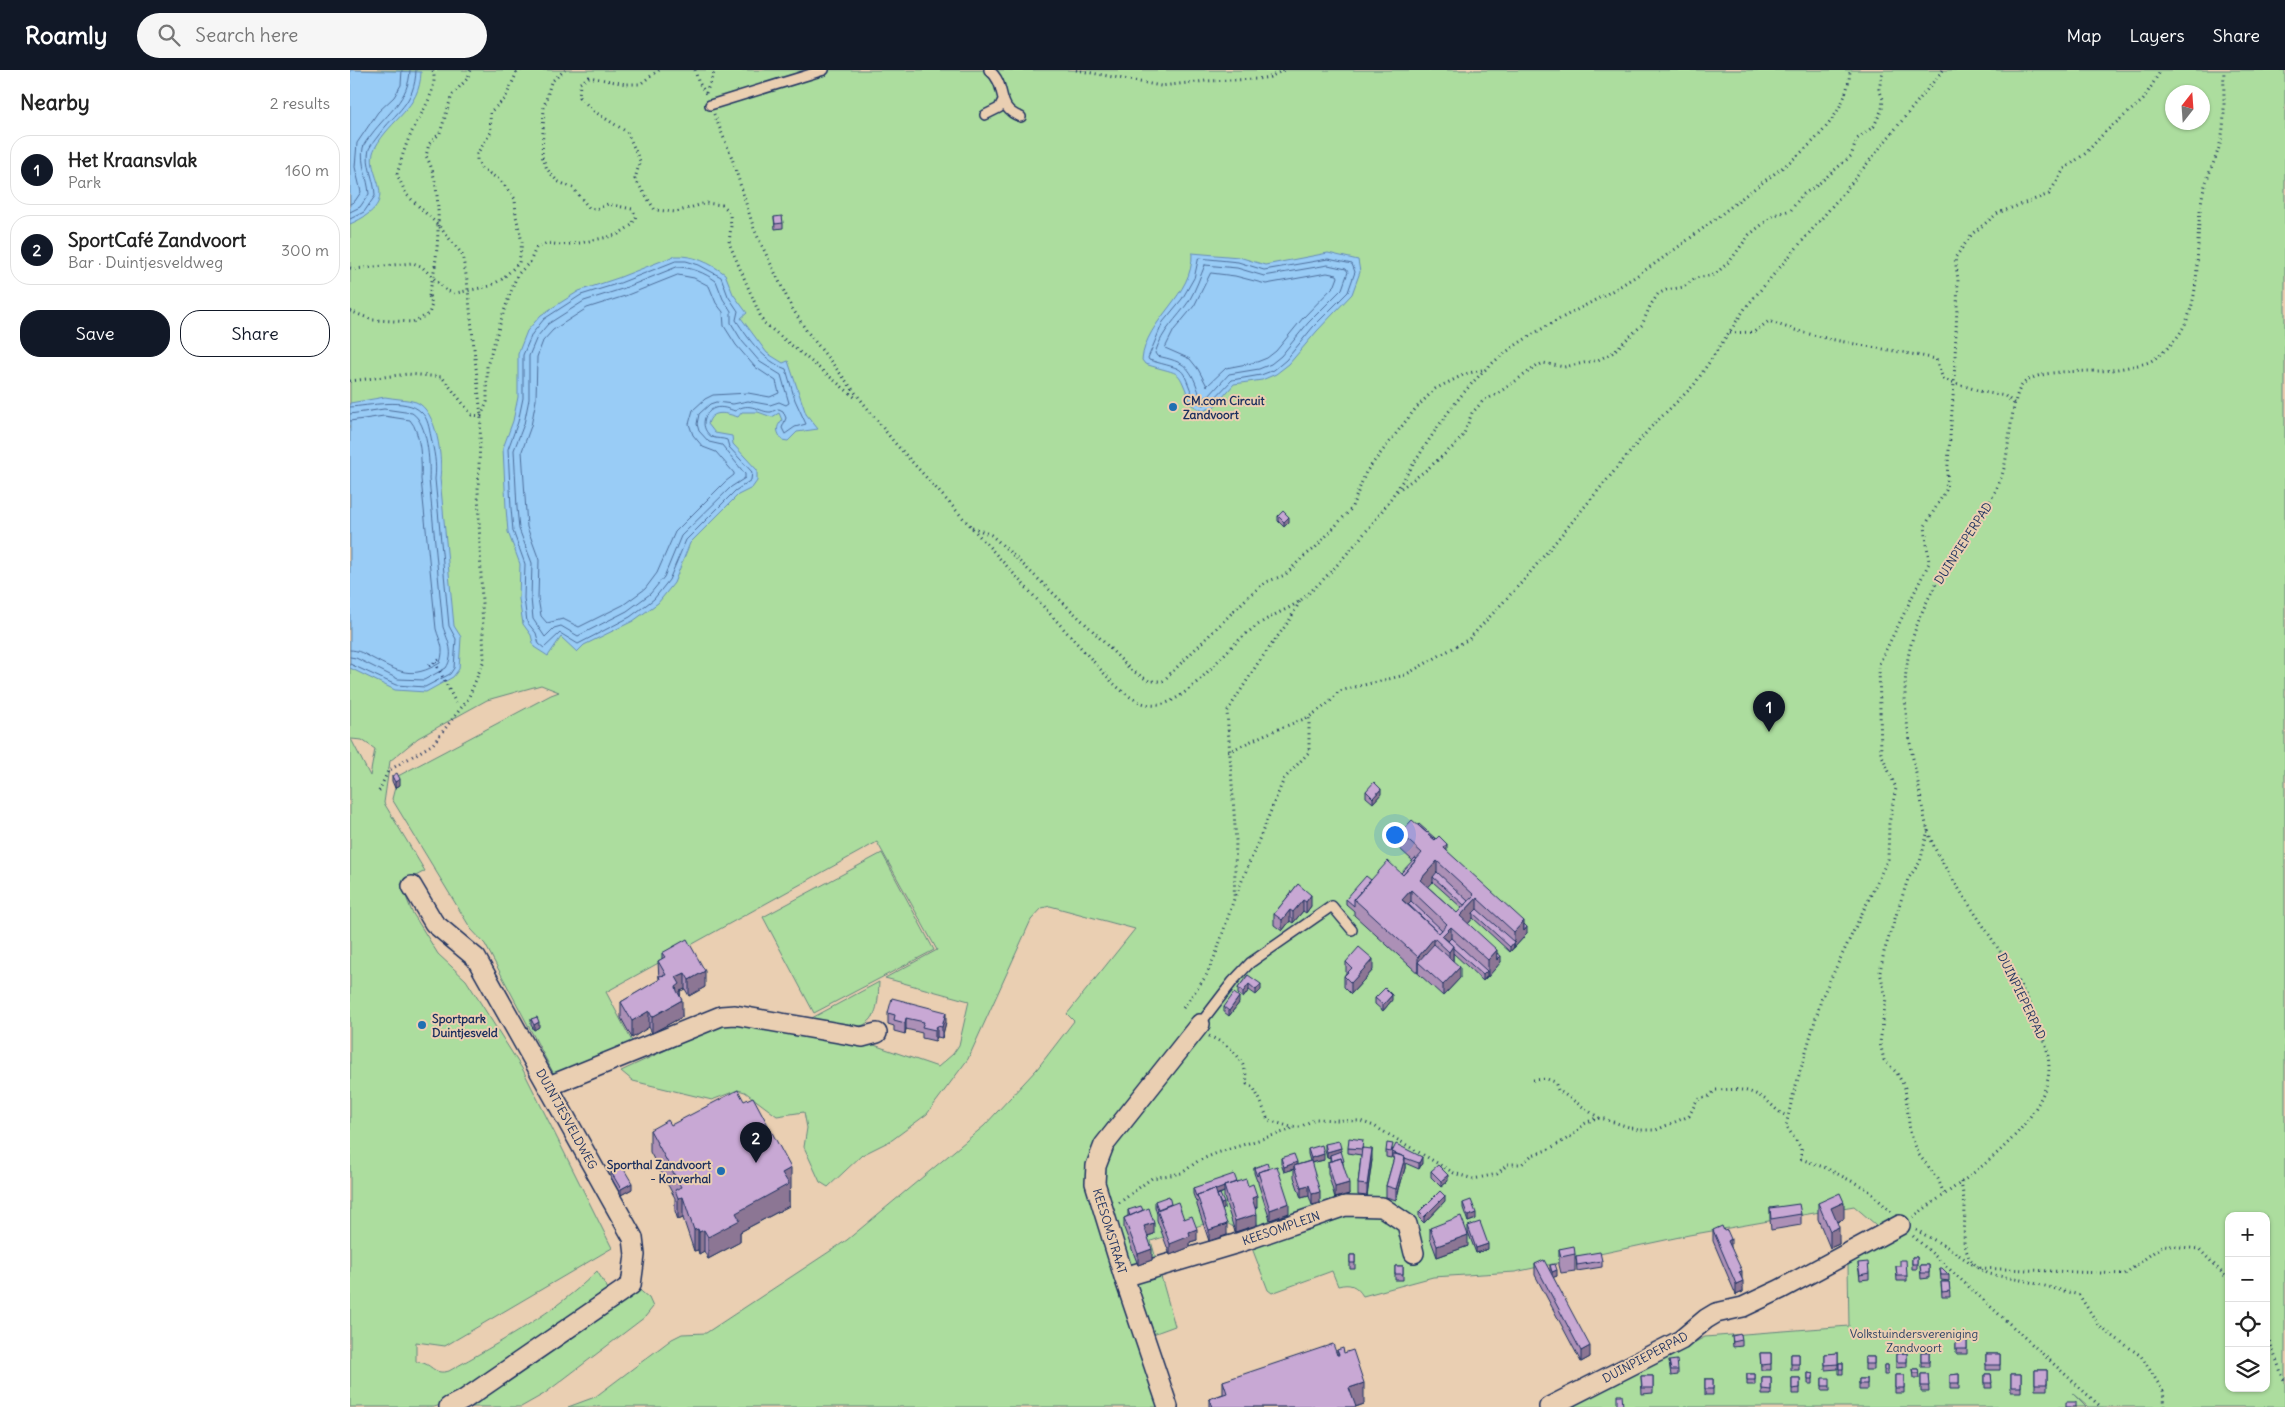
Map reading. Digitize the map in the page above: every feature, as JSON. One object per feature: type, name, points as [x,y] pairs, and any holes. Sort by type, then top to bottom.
[{"type":"street","name":"DUINTJESVELDWEG","points":[[412,886],[434,923],[476,958],[550,1086],[633,1238],[635,1255],[631,1285],[464,1399],[448,1407]]},
{"type":"street","points":[[550,1086],[721,1016],[735,1015],[862,1037],[877,1033]]},
{"type":"street","name":"KEESOMSTRAAT","points":[[1168,1407],[1124,1277],[1094,1174],[1099,1154],[1104,1145],[1204,1029]]},
{"type":"street","name":"KEESOMPLEIN","points":[[1124,1277],[1235,1244],[1345,1206],[1382,1207],[1407,1224],[1414,1253]]},
{"type":"street","name":"DUINPIEPERPAD","points":[[1549,1407],[1681,1340],[1716,1313],[1743,1307],[1781,1289],[1902,1224]]},
{"type":"lane","points":[[710,105],[824,70]]},
{"type":"lane","points":[[989,70],[999,82],[1003,100],[1009,112],[1021,117]]},
{"type":"lane","points":[[985,115],[999,108],[1003,100]]},
{"type":"lane","points":[[1204,1029],[1233,981],[1250,963],[1332,906],[1352,930]]},
{"type":"path","points":[[378,791],[388,771],[433,744],[468,700],[484,660],[478,490],[481,416],[468,292],[462,254],[438,225],[406,194],[397,174],[409,137],[427,102],[436,79],[433,70]]},
{"type":"path","points":[[350,311],[373,320],[413,322],[429,314],[432,304],[429,296],[435,266],[438,225],[436,187],[431,164],[426,156],[429,144],[440,133],[452,95],[471,70]]},
{"type":"path","points":[[350,268],[413,262],[422,266],[447,291],[456,293],[490,286],[502,279],[519,263],[522,242],[516,216],[515,199],[501,181],[482,168],[477,161],[477,154],[491,132],[490,112],[505,99],[517,72],[521,70]]},
{"type":"path","points":[[481,416],[487,402],[487,366],[503,314],[517,275],[530,262],[536,248],[547,243],[562,245],[580,243],[617,235],[627,230],[636,219],[636,213],[626,207],[608,204],[596,209],[589,208],[573,188],[556,181],[547,169],[542,156],[544,107],[552,82],[564,70]]},
{"type":"path","points":[[660,70],[640,84],[626,84],[589,77],[580,83],[579,98],[595,112],[627,132],[640,161],[635,179],[655,210],[676,212],[706,203],[722,205],[727,209],[730,215],[731,226],[729,243],[762,322],[861,402]]},
{"type":"path","points":[[695,70],[732,158],[754,229],[792,308],[824,356],[894,442],[1112,682],[1125,694],[1144,704],[1162,705],[1182,695],[1252,629],[1300,601],[1344,557],[1369,528],[1457,400],[1486,369],[1543,326],[1611,292],[1642,272],[1700,232],[1800,154],[1822,131],[1838,108],[1845,96],[1850,70]]},
{"type":"path","points":[[706,94],[715,70]]},
{"type":"path","points":[[1076,70],[1160,86],[1206,81],[1258,79],[1270,77],[1284,70]]},
{"type":"path","points":[[1394,493],[1425,471],[1454,446],[1463,436],[1472,413],[1483,401],[1497,394],[1543,363],[1564,367],[1598,360],[1612,353],[1642,325],[1650,306],[1658,294],[1666,290],[1684,287],[1695,278],[1714,275],[1730,261],[1749,235],[1774,215],[1791,210],[1802,195],[1816,186],[1851,156],[1857,140],[1874,126],[1882,109],[1879,89],[1883,70]]},
{"type":"path","points":[[1228,752],[1266,734],[1309,718],[1329,703],[1339,691],[1405,675],[1469,639],[1523,581],[1650,428],[1694,386],[1746,307],[1845,191],[1943,70]]},
{"type":"path","points":[[2101,1407],[1902,1224],[1867,1189],[1826,1168],[1800,1158],[1802,1148],[1786,1126],[1822,997],[1888,859],[1889,824],[1896,788],[1881,753],[1879,664],[1928,563],[1925,526],[1946,490],[1954,384],[1958,280],[1955,258],[1972,234],[1998,214],[2049,194],[2064,169],[2086,153],[2104,133],[2143,100],[2162,70]]},
{"type":"path","name":"DUINPIEPERPAD","points":[[1902,1224],[1961,1182],[1996,1153],[2028,1121],[2046,1087],[2049,1075],[2044,1037],[2004,955],[1956,887],[1932,843],[1923,813],[1904,696],[1911,641],[1938,578],[1991,500],[2002,478],[2019,389],[2026,381],[2043,374],[2112,370],[2151,362],[2170,346],[2183,330],[2193,309],[2203,192],[2222,136],[2224,70]]},
{"type":"path","points":[[1729,333],[1754,332],[1769,321],[1787,328],[1832,339],[1936,359],[1943,379],[1954,384],[2005,396],[2015,404]]},
{"type":"path","points":[[970,527],[991,535],[998,541],[1088,626],[1131,670],[1149,681],[1163,681],[1251,594],[1266,582],[1285,575],[1351,509],[1366,472],[1416,408],[1435,389],[1466,374],[1486,369]]},
{"type":"path","points":[[350,381],[408,374],[442,377],[472,415],[481,416]]},
{"type":"path","points":[[1234,899],[1236,842],[1228,752],[1227,712],[1258,663],[1289,621],[1300,601]]},
{"type":"path","points":[[429,666],[439,660]]},
{"type":"path","points":[[434,662],[456,703]]},
{"type":"path","points":[[1183,1008],[1206,976],[1218,952],[1234,899],[1284,779],[1309,752],[1309,718]]},
{"type":"path","points":[[1928,830],[1920,862],[1908,879],[1884,952],[1880,972],[1886,998],[1880,1043],[1884,1060],[1897,1073],[1905,1088],[1910,1132],[1919,1155],[1938,1179],[1944,1194]]},
{"type":"path","points":[[1204,1029],[1230,1046],[1243,1065],[1247,1074],[1248,1084],[1253,1087],[1268,1120],[1293,1127],[1315,1119],[1360,1121],[1374,1126],[1454,1173],[1473,1179],[1497,1174],[1508,1164],[1522,1164],[1532,1155],[1547,1150],[1572,1136],[1584,1124],[1599,1118]]},
{"type":"path","points":[[1533,1080],[1548,1079],[1555,1082],[1558,1090],[1599,1118],[1638,1130],[1656,1130],[1689,1116],[1697,1100],[1710,1096],[1716,1090],[1726,1089],[1749,1090],[1767,1101],[1779,1114],[1788,1116]]},
{"type":"path","points":[[1116,1206],[1137,1187],[1152,1178],[1182,1173],[1198,1161],[1290,1130],[1293,1127]]},
{"type":"path","points":[[1961,1182],[1965,1206],[1964,1244],[1969,1258],[1978,1268],[2125,1274],[2163,1245],[2199,1249],[2225,1276]]},
{"type":"path","points":[[1902,1224],[1947,1247],[1989,1274],[2026,1281],[2079,1295],[2100,1326],[2141,1356],[2162,1391],[2165,1407]]},
{"type":"path","points":[[2270,1343],[2285,1383]]},
{"type":"green space","name":"Volkstuindersvereniging Zandvoort","points":[[350,70],[2285,70],[2285,1407],[2088,1407],[2072,1393],[2086,1407],[1568,1407],[1705,1337],[1849,1326],[1848,1265],[1890,1237],[1854,1206],[1689,1235],[1515,1272],[1433,1277],[1363,1296],[1358,1289],[1352,1286],[1338,1286],[1332,1271],[1272,1293],[1268,1290],[1247,1235],[1220,1219],[1151,1241],[1175,1326],[1153,1334],[1104,1185],[1102,1169],[1144,1081],[1113,1118],[1092,1148],[1087,1167],[1087,1177],[1089,1197],[1160,1407],[568,1407],[595,1397],[672,1339],[682,1334],[706,1333],[847,1240],[984,1126],[1037,1069],[1074,1021],[1067,1014],[1135,929],[1050,906],[1042,908],[1031,920],[968,1059],[927,1114],[892,1140],[862,1155],[828,1187],[820,1182],[804,1147],[807,1128],[804,1112],[777,1116],[745,1092],[738,1090],[712,1100],[633,1081],[621,1071],[722,1024],[749,1026],[868,1043],[938,1067],[953,1054],[959,1045],[969,1001],[885,978],[937,950],[877,842],[606,992],[635,1047],[556,1078],[485,944],[471,929],[392,799],[398,776],[559,692],[541,685],[487,700],[418,738],[390,761],[384,803],[425,871],[401,884],[412,912],[438,954],[466,980],[523,1070],[612,1248],[445,1346],[416,1342],[416,1362],[426,1364],[439,1372],[449,1371],[507,1338],[545,1313],[581,1286],[597,1271],[608,1289],[441,1405],[434,1407],[350,1407]],"holes":[[[351,739],[362,740],[375,749],[370,776]]]},
{"type":"green space","points":[[882,853],[934,950],[814,1013],[763,917]]},
{"type":"green space","points":[[879,982],[876,1008],[867,1023],[861,1026],[810,1019]]},
{"type":"green space","points":[[636,1287],[649,1298],[653,1307],[645,1317],[544,1394],[521,1407],[463,1407]]},
{"type":"water","points":[[350,70],[421,72],[416,95],[404,113],[375,148],[372,158],[373,168],[380,196],[376,205],[367,215],[350,224]]},
{"type":"water","points":[[1192,253],[1239,257],[1265,265],[1328,253],[1358,260],[1360,272],[1352,294],[1289,364],[1276,374],[1262,380],[1234,384],[1215,406],[1203,411],[1192,405],[1178,375],[1145,364],[1142,360],[1145,345],[1152,332],[1186,282],[1191,268]]},
{"type":"water","points":[[674,256],[701,260],[725,274],[733,294],[747,313],[741,318],[767,353],[783,363],[788,361],[806,414],[818,429],[797,432],[788,441],[782,440],[778,432],[778,425],[782,420],[779,413],[772,417],[758,412],[742,412],[738,417],[720,413],[713,416],[708,424],[715,433],[732,436],[733,444],[757,470],[757,481],[752,488],[738,495],[690,543],[674,583],[658,603],[633,621],[584,645],[577,652],[561,637],[548,656],[534,647],[531,635],[523,624],[519,599],[520,564],[508,532],[503,448],[513,421],[518,397],[518,354],[527,331],[541,315],[579,291]]},
{"type":"water","points":[[385,397],[416,402],[423,407],[434,425],[439,448],[440,478],[454,626],[461,637],[459,669],[453,677],[426,692],[395,690],[350,668],[350,403]]},
{"type":"building","points":[[782,216],[783,223],[775,224],[774,217]]},
{"type":"building","points":[[1283,511],[1289,517],[1284,522],[1278,516]]},
{"type":"building","points":[[397,773],[400,779],[395,782],[392,776]]},
{"type":"building","points":[[1374,782],[1381,789],[1373,798],[1366,791]]},
{"type":"building","points":[[1412,820],[1435,840],[1439,836],[1447,844],[1444,848],[1446,850],[1524,921],[1514,932],[1477,898],[1460,916],[1497,950],[1488,960],[1451,927],[1442,936],[1453,946],[1449,952],[1434,938],[1418,957],[1354,899],[1388,861],[1403,875],[1422,853],[1400,833]],"holes":[[[1437,861],[1474,895],[1457,913],[1420,880]],[[1411,890],[1447,924],[1439,933],[1402,900]]]},
{"type":"building","points":[[1419,824],[1436,839],[1418,825]]},
{"type":"building","points":[[1415,858],[1417,859],[1403,875],[1401,873]]},
{"type":"building","points":[[1437,872],[1468,901],[1464,905],[1433,877]]},
{"type":"building","points":[[1366,876],[1371,880],[1354,899],[1354,906],[1346,899]]},
{"type":"building","points":[[1298,884],[1311,895],[1306,902],[1303,900],[1293,912],[1290,910],[1282,920],[1274,914]]},
{"type":"building","points":[[1411,901],[1442,930],[1439,933],[1408,904]]},
{"type":"building","points":[[1477,909],[1514,942],[1510,947],[1473,913]]},
{"type":"building","points":[[1451,938],[1487,971],[1483,975],[1453,948],[1448,941]]},
{"type":"building","points":[[687,939],[705,971],[689,980],[685,973],[676,977],[680,984],[676,987],[677,991],[682,1000],[652,1017],[649,1011],[632,1021],[621,1002],[660,979],[659,976],[666,975],[658,961],[665,957],[662,953]]},
{"type":"building","points":[[1434,944],[1460,967],[1443,985],[1418,962]]},
{"type":"building","points":[[1359,947],[1373,959],[1351,983],[1344,976],[1352,968],[1346,962]]},
{"type":"building","points":[[1248,975],[1261,984],[1256,990],[1249,984],[1243,992],[1238,988]]},
{"type":"building","points":[[1385,988],[1392,995],[1383,1005],[1375,998]]},
{"type":"building","points":[[1234,993],[1239,997],[1229,1011],[1224,1007]]},
{"type":"building","points":[[892,998],[946,1012],[942,1027],[937,1026],[935,1030],[922,1027],[924,1022],[906,1018],[905,1023],[894,1020],[895,1015],[888,1013]]},
{"type":"building","points":[[537,1017],[539,1022],[534,1025],[531,1019]]},
{"type":"building","name":"Sporthal Zandvoort - Korverhal","points":[[738,1090],[744,1101],[753,1097],[791,1168],[782,1173],[789,1184],[736,1213],[740,1220],[708,1237],[704,1230],[699,1232],[698,1229],[694,1230],[683,1197],[678,1198],[675,1190],[681,1187],[650,1130],[668,1120],[671,1125]]},
{"type":"building","points":[[1349,1138],[1363,1140],[1362,1149],[1348,1148]]},
{"type":"building","points":[[1339,1141],[1341,1148],[1327,1152],[1325,1144]]},
{"type":"building","points":[[1387,1143],[1393,1144],[1391,1152],[1386,1151]]},
{"type":"building","points":[[1396,1144],[1422,1157],[1419,1163],[1392,1152]]},
{"type":"building","points":[[1322,1145],[1324,1154],[1311,1158],[1308,1149]]},
{"type":"building","points":[[1362,1148],[1372,1149],[1367,1185],[1358,1184]]},
{"type":"building","points":[[1341,1151],[1344,1161],[1342,1162],[1341,1158],[1331,1161],[1330,1155]]},
{"type":"building","points":[[1294,1154],[1297,1162],[1284,1167],[1281,1158]]},
{"type":"building","points":[[1395,1154],[1405,1157],[1396,1189],[1386,1186]]},
{"type":"building","points":[[1341,1158],[1349,1183],[1335,1187],[1328,1162]]},
{"type":"building","points":[[1311,1161],[1320,1192],[1312,1194],[1309,1185],[1301,1187],[1294,1166]]},
{"type":"building","points":[[1267,1163],[1269,1169],[1258,1172],[1257,1176],[1254,1168]]},
{"type":"building","points":[[1438,1165],[1448,1175],[1441,1181],[1431,1171]]},
{"type":"building","points":[[622,1166],[632,1183],[621,1189],[611,1172]]},
{"type":"building","points":[[1277,1166],[1289,1203],[1270,1210],[1258,1172]]},
{"type":"building","points":[[1234,1174],[1237,1182],[1196,1196],[1193,1188]]},
{"type":"building","points":[[1246,1179],[1248,1186],[1253,1184],[1257,1196],[1252,1198],[1257,1214],[1235,1221],[1224,1186]]},
{"type":"building","points":[[1215,1189],[1227,1224],[1209,1230],[1197,1195]]},
{"type":"building","points":[[1440,1191],[1445,1196],[1424,1217],[1419,1212]]},
{"type":"building","points":[[1840,1193],[1844,1202],[1831,1208],[1839,1227],[1830,1231],[1818,1203]]},
{"type":"building","points":[[1220,1194],[1224,1203],[1221,1204],[1217,1195]]},
{"type":"building","points":[[1169,1196],[1171,1204],[1158,1209],[1155,1201]]},
{"type":"building","points":[[1471,1200],[1476,1213],[1468,1216],[1463,1203]]},
{"type":"building","points":[[1178,1202],[1184,1219],[1192,1216],[1197,1229],[1189,1232],[1190,1236],[1170,1244],[1157,1210]]},
{"type":"building","points":[[1799,1204],[1801,1214],[1771,1219],[1770,1208]]},
{"type":"building","points":[[1141,1206],[1143,1210],[1130,1216],[1128,1210]]},
{"type":"building","points":[[1149,1208],[1154,1223],[1144,1226],[1152,1249],[1138,1254],[1124,1218]]},
{"type":"building","points":[[1461,1216],[1468,1235],[1437,1246],[1430,1228]]},
{"type":"building","points":[[1480,1222],[1488,1244],[1476,1248],[1468,1226]]},
{"type":"building","points":[[1722,1226],[1724,1231],[1727,1230],[1731,1239],[1728,1241],[1742,1271],[1739,1272],[1743,1281],[1736,1284],[1713,1230]]},
{"type":"building","points":[[1574,1246],[1575,1254],[1561,1257],[1559,1249]]},
{"type":"building","points":[[1600,1252],[1602,1261],[1577,1265],[1576,1256]]},
{"type":"building","points":[[1350,1255],[1355,1255],[1355,1263],[1350,1263]]},
{"type":"building","points":[[1912,1257],[1917,1257],[1917,1264],[1912,1264]]},
{"type":"building","points":[[1544,1260],[1590,1346],[1581,1351],[1535,1264]]},
{"type":"building","points":[[1900,1260],[1906,1260],[1907,1276],[1897,1276],[1896,1266],[1900,1266]]},
{"type":"building","points":[[1868,1262],[1869,1273],[1860,1275],[1858,1263]]},
{"type":"building","points":[[1555,1264],[1557,1270],[1552,1272],[1550,1265]]},
{"type":"building","points":[[1920,1265],[1929,1265],[1929,1273],[1921,1273]]},
{"type":"building","points":[[1395,1266],[1403,1266],[1403,1274],[1395,1274]]},
{"type":"building","points":[[1940,1268],[1942,1268],[1949,1275],[1941,1275]]},
{"type":"building","points":[[1941,1282],[1949,1282],[1950,1291],[1942,1292]]},
{"type":"building","points":[[1741,1334],[1742,1340],[1733,1342],[1732,1336]]},
{"type":"building","points":[[1956,1338],[1967,1338],[1967,1349],[1956,1349]]},
{"type":"building","points":[[1333,1344],[1337,1355],[1339,1355],[1337,1350],[1343,1348],[1344,1353],[1353,1350],[1364,1383],[1349,1388],[1356,1407],[1212,1407],[1209,1399],[1227,1393],[1223,1381]]},
{"type":"building","points":[[1921,1352],[1929,1352],[1929,1362],[1921,1362]]},
{"type":"building","points":[[1760,1353],[1771,1353],[1771,1364],[1761,1365]]},
{"type":"building","points":[[1838,1353],[1838,1364],[1825,1365],[1825,1354]]},
{"type":"building","points":[[1907,1353],[1907,1362],[1896,1362],[1896,1354]]},
{"type":"building","points":[[1791,1354],[1799,1354],[1799,1364],[1791,1364]]},
{"type":"building","points":[[1986,1354],[2000,1354],[2000,1365],[1986,1365]]},
{"type":"building","points":[[1865,1357],[1874,1357],[1874,1364],[1865,1364]]},
{"type":"building","points":[[1677,1360],[1678,1370],[1671,1370],[1669,1361]]},
{"type":"building","points":[[1839,1363],[1843,1363],[1843,1369],[1839,1369]]},
{"type":"building","points":[[1884,1365],[1888,1365],[1888,1370],[1884,1370]]},
{"type":"building","points":[[1913,1369],[1918,1369],[1919,1373],[1914,1373]]},
{"type":"building","points":[[2035,1370],[2047,1370],[2047,1384],[2035,1384]]},
{"type":"building","points":[[1808,1373],[1813,1374],[1813,1379],[1808,1379]]},
{"type":"building","points":[[1747,1374],[1755,1374],[1755,1380],[1747,1380]]},
{"type":"building","points":[[1921,1374],[1928,1374],[1929,1386],[1921,1386]]},
{"type":"building","points":[[1959,1374],[1959,1383],[1950,1383],[1950,1375]]},
{"type":"building","points":[[1985,1374],[1991,1374],[1992,1383],[1985,1383]]},
{"type":"building","points":[[2011,1374],[2021,1374],[2021,1387],[2011,1387]]},
{"type":"building","points":[[1895,1375],[1904,1375],[1904,1388],[1895,1388]]},
{"type":"building","points":[[1641,1376],[1653,1376],[1653,1388],[1642,1388]]},
{"type":"building","points":[[1762,1377],[1771,1377],[1771,1390],[1762,1389]]},
{"type":"building","points":[[1792,1378],[1800,1378],[1800,1388],[1792,1389]]},
{"type":"building","points":[[1822,1378],[1830,1378],[1830,1386],[1822,1386]]},
{"type":"building","points":[[1705,1379],[1713,1379],[1713,1389],[1705,1389]]},
{"type":"building","points":[[1859,1379],[1867,1379],[1867,1384],[1859,1384]]},
{"type":"building","points":[[1617,1395],[1622,1395],[1623,1406],[1617,1406]]},
{"type":"building","points":[[2066,1402],[2076,1402],[2076,1407],[2066,1407]]},
{"type":"place","name":"CM.com Circuit Zandvoort","points":[[1173,407]]},
{"type":"place","name":"Het Kraansvlak","points":[[1769,732]]},
{"type":"place","name":"Sportpark Duintjesveld","points":[[422,1025]]},
{"type":"place","name":"SportCafé Zandvoort","points":[[756,1163]]},
{"type":"place","name":"Sporthal Zandvoort - Korverhal","points":[[721,1171]]}]
